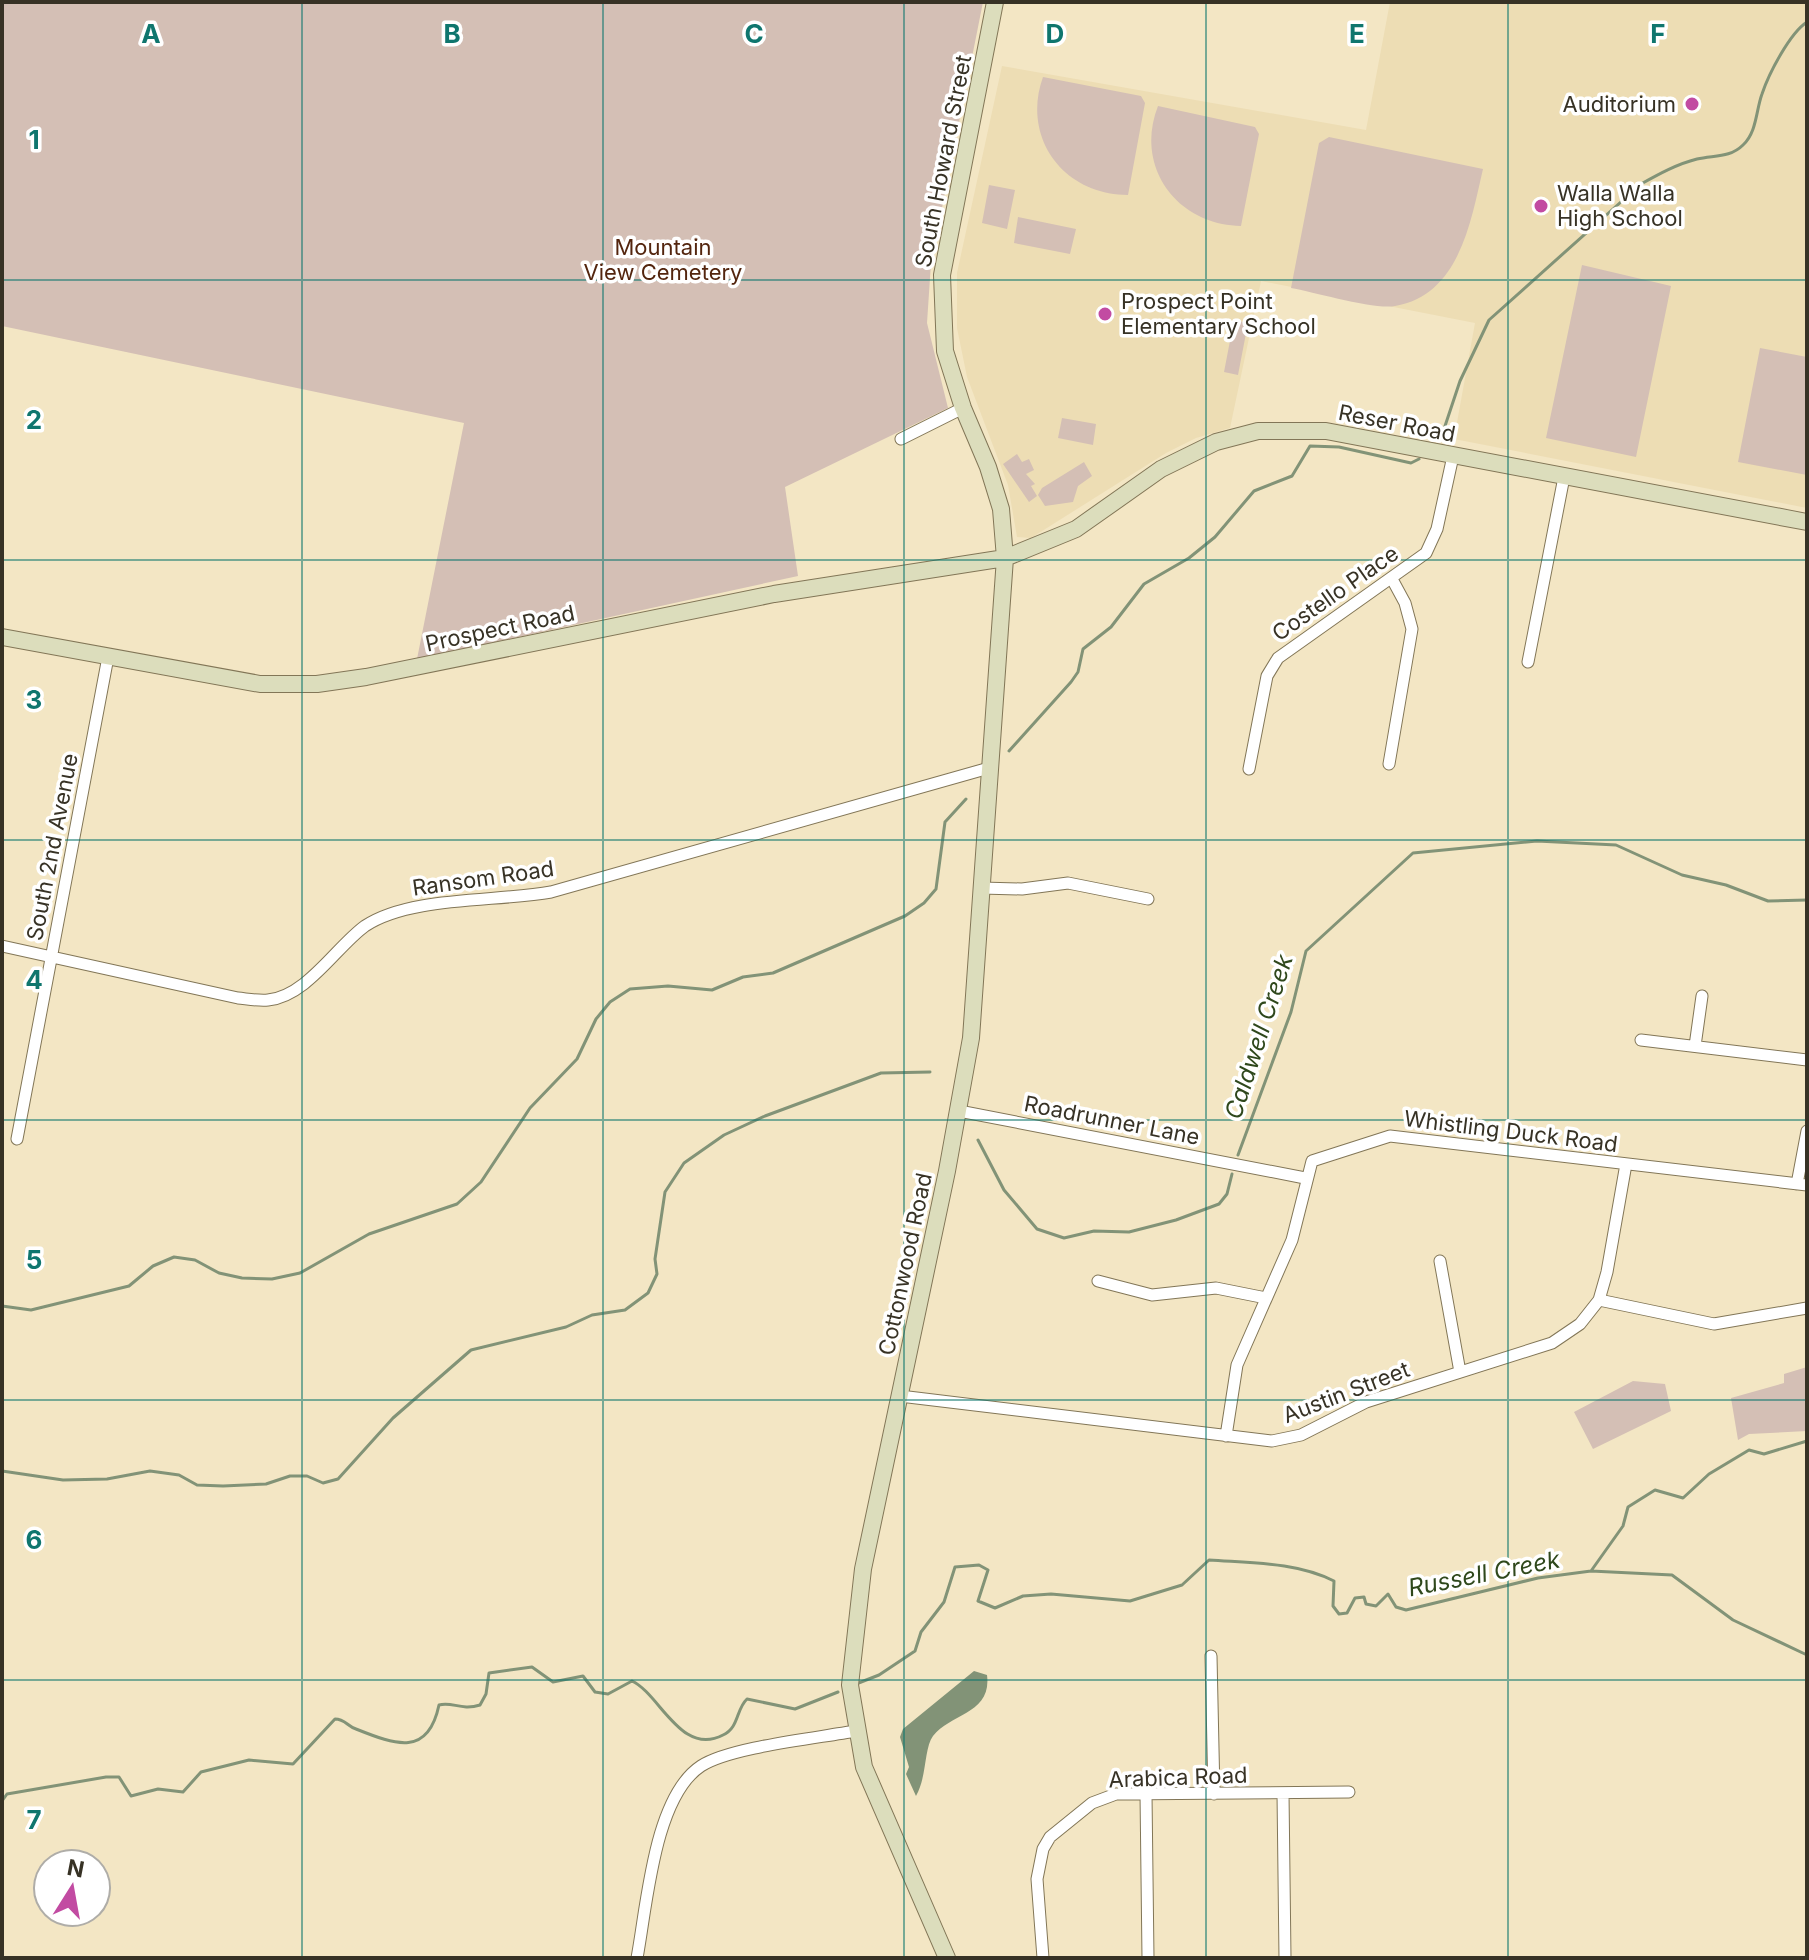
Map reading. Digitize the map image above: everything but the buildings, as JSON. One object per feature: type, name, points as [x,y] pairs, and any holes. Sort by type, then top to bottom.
[{"type":"main road","name":"South Howard Street","points":[[995,2],[942,275],[945,351],[963,408],[997,495],[1005,558]]},
{"type":"main road","name":"Reser Road","points":[[1005,558],[1076,529],[1190,453],[1258,431],[1326,431],[1807,522]]},
{"type":"main road","name":"Prospect Road","points":[[2,637],[260,684],[317,684],[774,594],[1005,558]]},
{"type":"main road","name":"Cottonwood Road","points":[[947,1958],[864,1767],[855,1731],[850,1685],[863,1569],[959,1111],[971,1038],[1005,558]]},
{"type":"street","points":[[901,439],[963,408]]},
{"type":"street","name":"Costello Place","points":[[1249,769],[1267,676],[1278,658],[1426,553],[1437,529],[1453,456]]},
{"type":"street","points":[[1528,662],[1564,477]]},
{"type":"street","points":[[1389,764],[1412,629],[1405,603],[1392,579]]},
{"type":"street","name":"South 2nd Avenue","points":[[17,1139],[108,657]]},
{"type":"street","name":"Ransom Road","points":[[2,946],[238,998],[271,1000],[298,986],[366,926],[395,911],[424,904],[507,900],[551,892],[989,768]]},
{"type":"street","points":[[981,888],[1022,889],[1068,883],[1148,899]]},
{"type":"street","points":[[1695,1046],[1702,996]]},
{"type":"street","points":[[1641,1040],[1807,1060]]},
{"type":"street","name":"Roadrunner Lane","points":[[959,1111],[1305,1178]]},
{"type":"street","points":[[1802,1184],[1807,1131]]},
{"type":"street","name":"Whistling Duck Road","points":[[1305,1178],[1312,1161],[1390,1136],[1802,1184]]},
{"type":"street","points":[[1626,1164],[1599,1300],[1714,1324],[1807,1308]]},
{"type":"street","points":[[1226,1436],[1237,1365],[1292,1240],[1305,1178]]},
{"type":"street","points":[[1440,1261],[1460,1372]]},
{"type":"street","points":[[1098,1281],[1152,1295],[1216,1288],[1266,1298]]},
{"type":"street","name":"Austin Street","points":[[900,1396],[1272,1441],[1301,1435],[1366,1402],[1552,1343],[1580,1324],[1599,1300]]},
{"type":"street","points":[[1211,1656],[1214,1794]]},
{"type":"street","points":[[637,1958],[663,1825],[678,1787],[702,1765],[735,1755],[855,1731]]},
{"type":"street","name":"Arabica Road","points":[[1043,1958],[1037,1879],[1043,1849],[1050,1837],[1105,1797],[1349,1792]]},
{"type":"street","points":[[1283,1793],[1285,1958]]},
{"type":"street","points":[[1146,1794],[1148,1958]]},
{"type":"shaded area","name":"Walla Walla High School","points":[[1390,2],[1807,2],[1807,508],[1454,439],[1475,323],[1261,281],[1230,428],[1196,438],[1166,453],[1031,538],[1017,537],[1008,485],[967,377],[957,328],[957,273],[1002,66],[1366,130]]},
{"type":"shaded area","points":[[974,1671],[987,1675],[983,1698],[969,1712],[933,1736],[916,1796],[906,1774],[909,1767],[900,1737],[903,1729]]},
{"type":"green space","name":"Mountain View Cemetery","points":[[2,2],[983,2],[931,263],[927,323],[948,408],[785,487],[798,576],[417,659],[464,423],[2,326]]},
{"type":"green space","points":[[1043,77],[1141,96],[1145,103],[1128,195],[1085,185],[1067,174],[1053,159],[1043,141],[1038,121]]},
{"type":"green space","points":[[1158,106],[1255,127],[1259,134],[1241,226],[1218,223],[1198,215],[1180,204],[1166,188],[1157,171],[1152,150],[1152,129]]},
{"type":"green space","points":[[1329,137],[1483,169],[1459,252],[1434,287],[1417,299],[1386,307],[1291,288],[1319,143]]},
{"type":"green space","points":[[989,185],[1015,190],[1007,229],[982,223]]},
{"type":"green space","points":[[1018,217],[1076,229],[1070,254],[1014,243]]},
{"type":"green space","points":[[1582,265],[1671,286],[1636,457],[1546,438]]},
{"type":"green space","points":[[1234,320],[1248,323],[1238,375],[1224,372]]},
{"type":"green space","points":[[1760,348],[1807,357],[1807,475],[1738,462]]},
{"type":"green space","points":[[1062,418],[1096,424],[1093,445],[1058,438]]},
{"type":"green space","points":[[1017,454],[1022,462],[1029,459],[1034,470],[1026,474],[1035,484],[1031,486],[1037,496],[1029,502],[1003,464]]},
{"type":"green space","points":[[1084,462],[1092,476],[1078,486],[1073,502],[1045,506],[1038,495],[1042,488]]},
{"type":"green space","points":[[1807,1367],[1807,1431],[1749,1434],[1738,1440],[1731,1398],[1784,1383],[1784,1374]]},
{"type":"green space","points":[[1633,1381],[1665,1384],[1671,1411],[1593,1449],[1574,1412]]},
{"type":"waterway","points":[[1442,435],[1460,381],[1489,320],[1641,184],[1682,164],[1727,154],[1743,145],[1751,134],[1762,94],[1775,65],[1787,44],[1807,22]]},
{"type":"waterway","points":[[1009,751],[1071,682],[1078,672],[1083,649],[1111,627],[1144,584],[1189,558],[1215,537],[1254,491],[1292,476],[1310,446],[1339,447],[1411,463],[1419,459]]},
{"type":"waterway","points":[[2,1306],[31,1310],[129,1286],[153,1266],[174,1257],[195,1260],[219,1273],[242,1278],[272,1279],[300,1273],[369,1234],[457,1204],[481,1182],[530,1108],[577,1059],[596,1019],[610,1002],[630,989],[668,986],[712,990],[743,977],[773,973],[905,916],[924,903],[936,889],[945,822],[966,799]]},
{"type":"waterway","name":"Caldwell Creek","points":[[1238,1155],[1291,1012],[1306,951],[1413,853],[1537,841],[1616,845],[1682,875],[1726,885],[1768,901],[1807,900]]},
{"type":"waterway","name":"Caldwell Creek","points":[[2,1471],[63,1480],[107,1479],[150,1471],[179,1475],[197,1485],[223,1486],[266,1484],[290,1476],[307,1476],[323,1483],[338,1479],[393,1418],[471,1350],[566,1327],[592,1315],[625,1310],[648,1293],[657,1274],[655,1259],[665,1192],[684,1163],[724,1135],[765,1116],[881,1073],[930,1072]]},
{"type":"waterway","name":"Caldwell Creek","points":[[978,1140],[1004,1190],[1037,1229],[1064,1238],[1094,1231],[1129,1232],[1176,1220],[1219,1204],[1227,1194],[1232,1174]]},
{"type":"waterway","name":"Russell Creek","points":[[856,1684],[879,1675],[915,1651],[921,1632],[944,1602],[955,1567],[979,1565],[988,1570],[978,1601],[995,1608],[1023,1596],[1051,1594],[1130,1601],[1182,1585],[1209,1560],[1273,1564],[1320,1575],[1334,1581],[1333,1606],[1339,1614],[1347,1613],[1355,1598],[1364,1597],[1366,1604],[1376,1606],[1388,1594],[1396,1607],[1406,1610],[1538,1578],[1591,1571],[1623,1526],[1628,1507],[1655,1490],[1683,1498],[1709,1474],[1749,1450],[1764,1454],[1807,1441]]},
{"type":"waterway","points":[[1591,1571],[1672,1575],[1733,1620],[1807,1655]]},
{"type":"waterway","name":"Russell Creek","points":[[2,1801],[7,1794],[106,1777],[119,1777],[131,1796],[158,1789],[183,1792],[201,1772],[249,1760],[293,1764],[335,1719],[384,1739],[397,1742],[418,1740],[434,1722],[439,1705],[480,1705],[486,1694],[489,1673],[532,1667],[553,1682],[583,1676],[595,1692],[608,1694],[632,1681],[683,1731],[695,1738],[708,1740],[728,1732],[747,1699],[795,1709],[838,1692]]},
{"type":"place","name":"Auditorium","points":[[1692,104]]},
{"type":"place","name":"Walla Walla High School","points":[[1541,206]]},
{"type":"place","name":"Prospect Point Elementary School","points":[[1105,314]]}]
